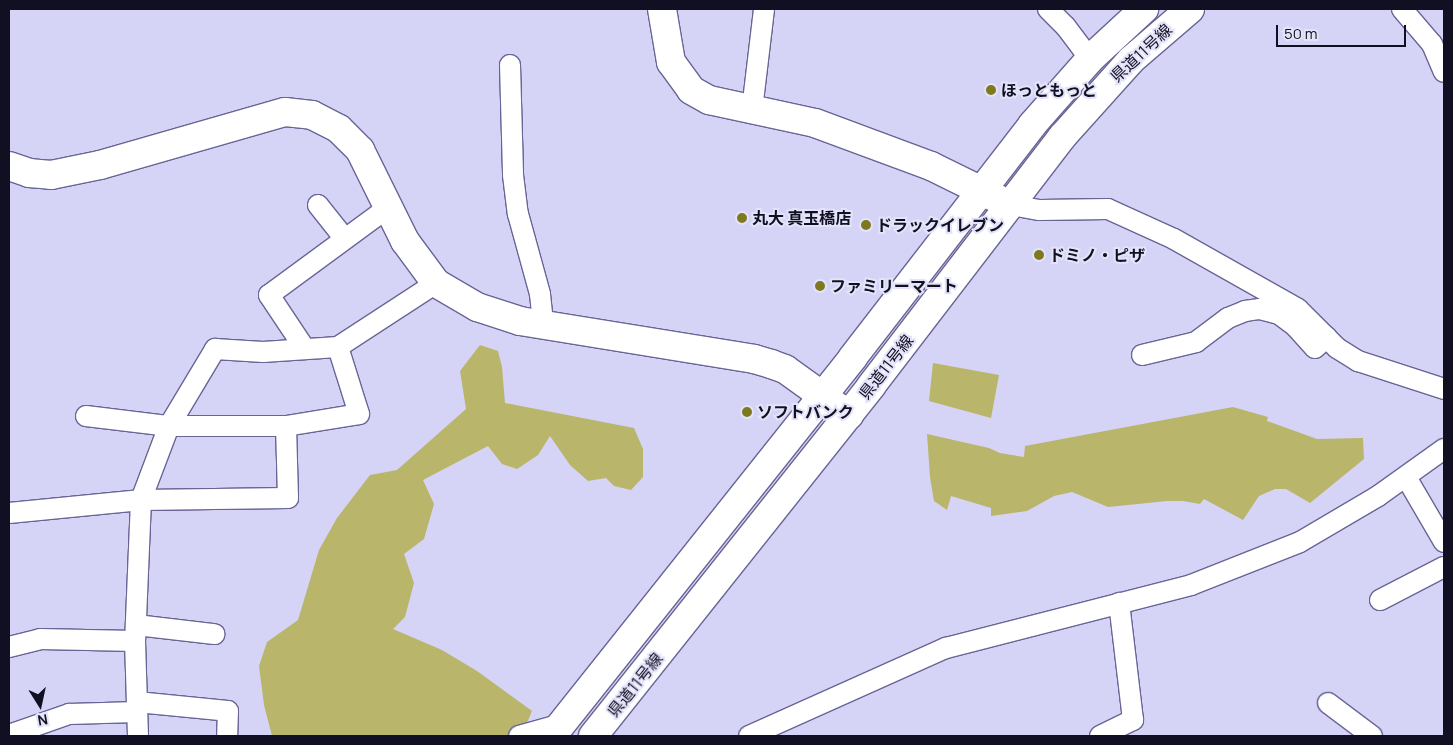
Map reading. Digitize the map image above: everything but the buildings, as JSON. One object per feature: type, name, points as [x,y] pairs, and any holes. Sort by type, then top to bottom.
[{"type":"main road","points":[[662,9],[671,62],[691,90],[709,100],[815,123],[931,166],[1010,205]]},
{"type":"main road","name":"県道11号線","points":[[557,730],[822,395],[1032,125],[1090,58],[1144,9]]},
{"type":"main road","name":"県道11号線","points":[[593,736],[849,415],[1062,137],[1131,60],[1190,9]]},
{"type":"main road","points":[[9,166],[28,173],[51,175],[100,165],[285,112],[312,115],[339,129],[360,150],[405,241],[436,283],[476,307],[520,321],[754,359],[785,369],[849,415]]},
{"type":"street","points":[[752,110],[764,9]]},
{"type":"street","points":[[1048,9],[1066,27],[1090,58]]},
{"type":"street","points":[[1402,9],[1432,44],[1444,72]]},
{"type":"street","points":[[510,65],[513,175],[518,214],[540,294],[543,325]]},
{"type":"street","points":[[318,205],[345,239]]},
{"type":"street","points":[[1010,205],[1028,210],[1108,210],[1174,239],[1298,309],[1337,348],[1358,361],[1444,389]]},
{"type":"street","points":[[305,349],[269,295],[388,207]]},
{"type":"street","points":[[138,736],[135,633],[141,500],[169,426],[215,349],[263,352],[338,347],[436,283]]},
{"type":"street","points":[[1142,355],[1196,342],[1228,318],[1245,310],[1260,309],[1279,314],[1296,327],[1315,348],[1327,337]]},
{"type":"street","points":[[86,416],[169,426],[286,426],[359,414],[338,347]]},
{"type":"street","points":[[9,513],[141,500],[288,498],[286,426]]},
{"type":"street","points":[[749,736],[946,648],[1191,584],[1300,542],[1378,496],[1444,449]]},
{"type":"street","points":[[1406,477],[1444,542]]},
{"type":"street","points":[[1380,600],[1444,567]]},
{"type":"street","points":[[1100,736],[1133,720],[1118,604]]},
{"type":"street","points":[[9,647],[40,638],[135,633],[214,634]]},
{"type":"street","points":[[1328,703],[1372,736]]},
{"type":"street","points":[[9,735],[69,714],[137,707],[228,711],[227,736]]},
{"type":"street","points":[[519,736],[557,730]]},
{"type":"shaded area","points":[[480,345],[498,351],[502,367],[505,403],[634,428],[643,449],[643,477],[631,490],[614,486],[606,478],[588,481],[570,465],[550,436],[538,455],[517,469],[502,464],[488,446],[423,480],[434,504],[424,539],[404,554],[414,583],[405,617],[393,629],[442,650],[477,671],[532,711],[527,723],[511,736],[272,736],[264,705],[259,666],[267,642],[298,620],[319,550],[337,518],[370,475],[397,470],[466,409],[460,371]]},
{"type":"shaded area","points":[[933,363],[999,375],[991,418],[929,401]]},
{"type":"shaded area","points":[[1233,407],[1268,417],[1267,421],[1317,439],[1363,438],[1364,459],[1310,503],[1286,489],[1275,489],[1259,496],[1243,520],[1204,499],[1200,504],[1167,501],[1108,507],[1072,492],[1054,496],[1027,511],[991,516],[991,508],[951,496],[947,510],[934,501],[927,434],[989,448],[1000,453],[1024,457],[1025,446]]},
{"type":"place","name":"ほっともっと","points":[[991,90]]},
{"type":"place","name":"丸大 真玉橋店","points":[[742,218]]},
{"type":"place","name":"ドラックイレブン","points":[[866,225]]},
{"type":"place","name":"ドミノ・ピザ","points":[[1039,255]]},
{"type":"place","name":"ファミリーマート","points":[[820,286]]},
{"type":"place","name":"ソフトバンク","points":[[747,412]]}]
